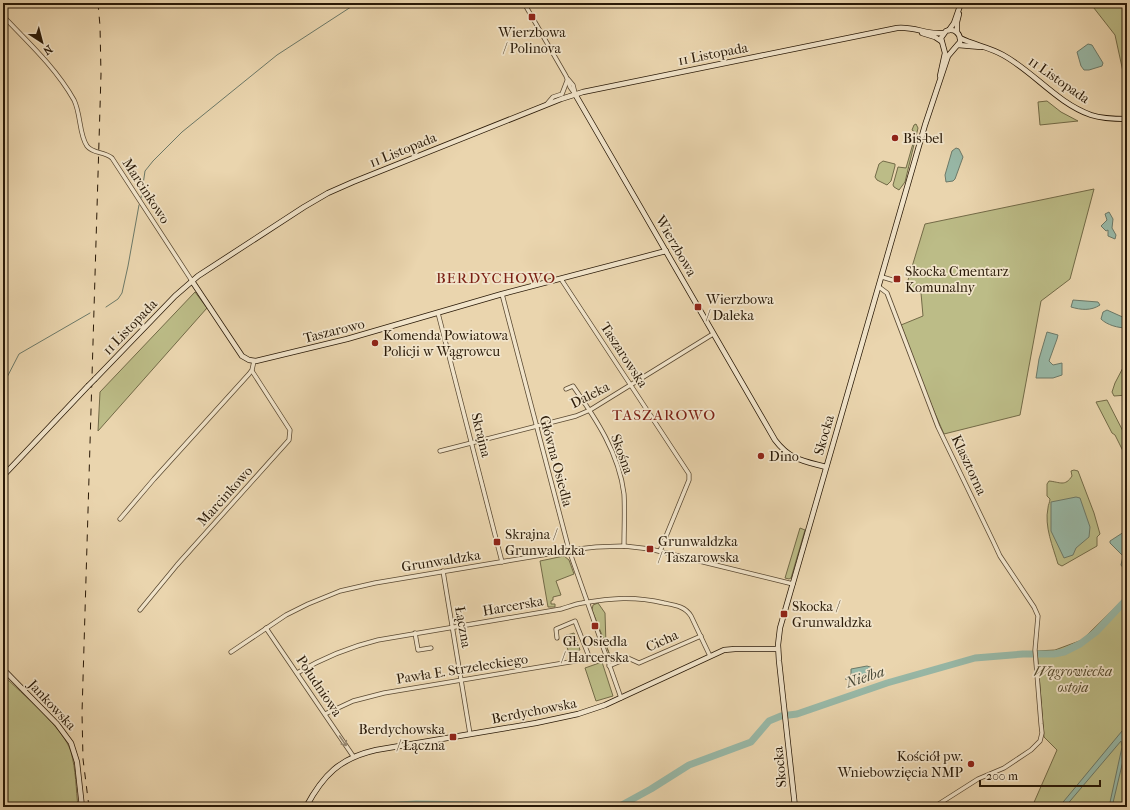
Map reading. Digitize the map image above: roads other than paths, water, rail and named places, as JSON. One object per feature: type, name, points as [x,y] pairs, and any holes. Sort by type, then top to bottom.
[{"type":"street","points":[[524,3],[566,78],[573,85],[575,94]]},
{"type":"street","points":[[961,3],[957,22],[957,32],[960,38],[958,45],[953,49],[950,49],[944,46],[941,41],[944,33],[949,30],[954,23],[961,3]]},
{"type":"street","name":"Marcinkowo","points":[[3,16],[48,64],[63,84],[77,107],[84,140],[87,146],[92,150],[106,154],[112,158],[242,356],[246,359],[254,361]]},
{"type":"street","name":"11 Listopada","points":[[3,476],[161,310],[192,281],[277,224],[328,193],[575,94],[901,27],[934,33],[944,33]]},
{"type":"street","name":"11 Listopada","points":[[907,28],[935,37],[941,41]]},
{"type":"street","points":[[949,30],[957,32]]},
{"type":"street","name":"11 Listopada","points":[[960,38],[1003,55],[1029,73],[1064,101],[1079,110],[1103,118],[1127,119]]},
{"type":"street","name":"11 Listopada","points":[[958,45],[983,47]]},
{"type":"street","name":"Skocka","points":[[795,807],[778,649],[780,628],[940,76],[945,53],[944,46]]},
{"type":"street","name":"Skocka","points":[[940,76],[948,56],[953,49]]},
{"type":"street","points":[[545,105],[553,97],[562,94],[566,87],[566,78]]},
{"type":"street","name":"Wierzbowa","points":[[575,94],[769,430],[781,448],[794,458],[826,467]]},
{"type":"street","name":"Taszarowo","points":[[254,361],[347,339],[502,294],[666,251]]},
{"type":"street","points":[[882,277],[892,280]]},
{"type":"street","name":"Taszarowska","points":[[561,279],[690,477],[660,552]]},
{"type":"street","name":"Klasztorna","points":[[879,287],[887,293],[938,427],[1000,556],[1038,616],[1035,659],[1041,738],[1031,750],[1004,768],[984,776],[934,807]]},
{"type":"street","name":"Główna Osiedla","points":[[502,294],[569,550],[621,698]]},
{"type":"street","name":"Skrajna","points":[[438,313],[502,562]]},
{"type":"street","name":"Daleka","points":[[440,452],[576,416],[590,410],[714,334]]},
{"type":"street","points":[[120,519],[252,371],[254,361]]},
{"type":"street","name":"Marcinkowo","points":[[140,610],[289,440],[290,430],[252,371]]},
{"type":"street","name":"Skośna","points":[[566,389],[573,386],[590,410],[608,441],[613,453],[624,492],[624,546]]},
{"type":"street","name":"Grunwaldzka","points":[[231,652],[286,615],[340,591],[375,583],[569,550],[624,546],[660,552],[793,584]]},
{"type":"street","name":"Łączna","points":[[443,571],[470,734]]},
{"type":"street","name":"Harcerska","points":[[297,673],[316,662],[343,650],[364,643],[561,609],[587,602],[632,598],[678,606],[689,613],[710,656]]},
{"type":"street","points":[[558,638],[556,629],[575,620],[590,659]]},
{"type":"street","name":"Południowa","points":[[266,628],[353,756]]},
{"type":"street","points":[[415,633],[418,650],[430,648]]},
{"type":"street","name":"Cicha","points":[[610,666],[628,658],[639,663],[701,636]]},
{"type":"street","name":"Berdychowska","points":[[306,807],[322,780],[337,766],[353,756],[376,750],[562,718],[592,710],[710,656],[729,649],[778,649]]},
{"type":"street","name":"Pawła E. Strzeleckiego","points":[[324,714],[353,701],[374,695],[606,656]]},
{"type":"street","name":"Jankowska","points":[[3,669],[57,724],[71,742],[77,762],[82,807]]},
{"type":"water","points":[[1088,44],[1092,45],[1103,63],[1102,66],[1084,70],[1081,66],[1077,52]]},
{"type":"water","points":[[956,148],[959,149],[963,157],[955,179],[953,181],[946,182],[945,175],[952,151]]},
{"type":"water","points":[[1109,212],[1113,219],[1112,228],[1116,235],[1115,239],[1108,236],[1108,230],[1106,231],[1101,226],[1107,220],[1105,214]]},
{"type":"water","points":[[1073,300],[1098,302],[1100,305],[1090,309],[1078,309],[1071,307]]},
{"type":"water","points":[[1107,310],[1127,319],[1127,328],[1113,326],[1101,319],[1103,312]]},
{"type":"water","points":[[1047,332],[1058,335],[1049,361],[1053,365],[1062,363],[1062,375],[1053,378],[1036,378],[1039,359]]},
{"type":"water","points":[[1076,497],[1080,498],[1090,527],[1089,537],[1076,548],[1073,555],[1064,558],[1051,531],[1051,502]]},
{"type":"water","points":[[1127,530],[1127,573],[1121,565],[1123,556],[1110,543],[1110,541]]},
{"type":"water","points":[[867,666],[873,668],[876,677],[855,684],[852,679],[845,679],[851,675],[851,669]]},
{"type":"water","points":[[1127,725],[1127,744],[1112,807],[1109,807],[1122,747],[1121,741],[1065,807],[1059,807]]},
{"type":"waterway","points":[[141,198],[145,171],[182,132],[277,55],[357,3]]},
{"type":"waterway","points":[[360,3],[376,6],[381,3]]},
{"type":"waterway","points":[[106,307],[118,299],[122,293],[139,205]]},
{"type":"waterway","points":[[3,385],[19,354],[90,313]]},
{"type":"waterway","name":"Nielba","points":[[616,807],[651,789],[689,765],[751,742],[769,721],[781,716],[797,714],[887,683],[975,658],[1023,654],[1054,654],[1064,652],[1080,644],[1096,632],[1127,599]]},
{"type":"waterway","name":"Nielba","points":[[364,807],[416,804],[479,805],[483,807]]},
{"type":"railway","points":[[89,807],[83,759],[82,713],[101,74],[98,3]]},
{"type":"place","name":"Wierzbowa / Polinova","points":[[532,17]]},
{"type":"place","name":"Bis-bel","points":[[895,138]]},
{"type":"place","name":"Skocka Cmentarz Komunalny","points":[[897,279]]},
{"type":"place","name":"Wierzbowa / Daleka","points":[[698,307]]},
{"type":"place","name":"Komenda Powiatowa Policji w Wągrowcu","points":[[375,343]]},
{"type":"place","name":"Dino","points":[[761,456]]},
{"type":"place","name":"Skrajna / Grunwaldzka","points":[[497,542]]},
{"type":"place","name":"Grunwaldzka / Taszarowska","points":[[650,549]]},
{"type":"place","name":"Skocka / Grunwaldzka","points":[[784,614]]},
{"type":"place","name":"Gł. Osiedla / Harcerska","points":[[595,626]]},
{"type":"place","name":"Berdychowska / Łączna","points":[[453,737]]},
{"type":"place","name":"Kościół pw. Wniebowzięcia NMP","points":[[971,764]]},
{"type":"district","name":"BERDYCHOWO","points":[[496,278]]},
{"type":"district","name":"TASZAROWO","points":[[664,415]]},
{"type":"park label","name":"Wągrowiecka ostoja","points":[[1073,680]]}]
